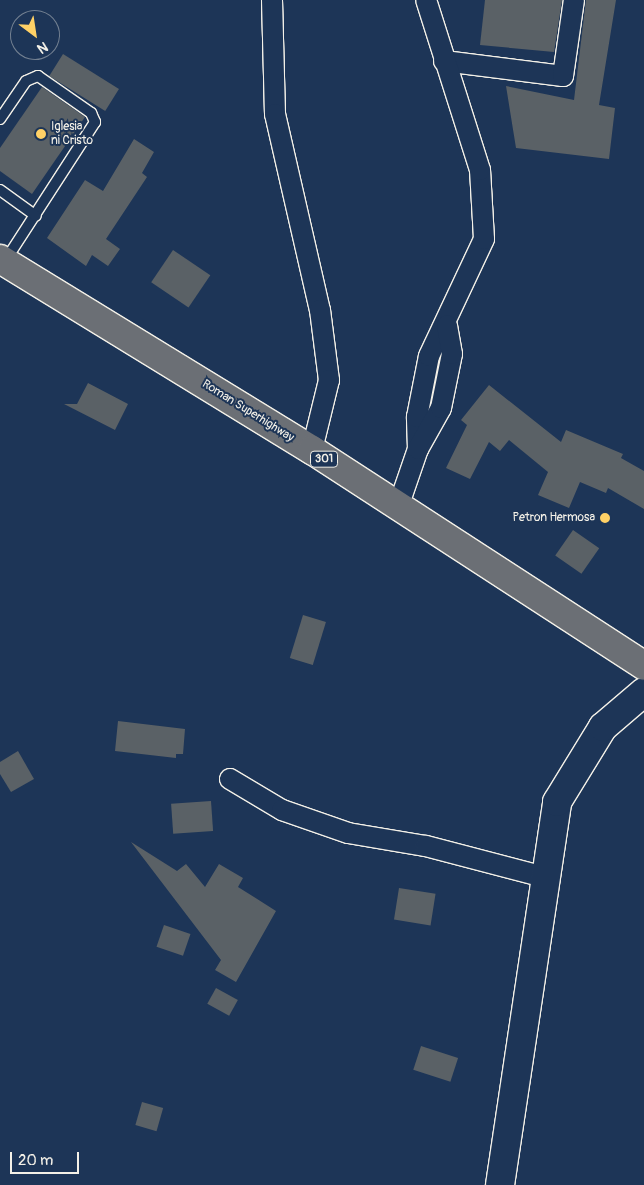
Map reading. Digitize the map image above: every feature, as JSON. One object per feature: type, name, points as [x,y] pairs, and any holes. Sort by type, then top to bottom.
[{"type":"main road","name":"Roman Superhighway","points":[[2,261],[312,450],[644,666]]},
{"type":"street","points":[[272,0],[275,114],[320,310],[329,380],[312,450]]},
{"type":"street","points":[[398,507],[418,449],[416,417],[429,356],[447,325],[484,239],[480,170],[426,0]]},
{"type":"street","points":[[444,61],[563,76],[574,0]]},
{"type":"street","points":[[500,1185],[544,877],[557,802],[582,755],[603,727],[644,692]]},
{"type":"street","points":[[230,779],[282,810],[348,833],[426,846],[544,877]]},
{"type":"lane","points":[[0,118],[26,81],[38,76],[91,113],[95,122],[36,216],[2,261]]},
{"type":"lane","points":[[0,190],[36,216]]},
{"type":"building","points":[[485,0],[562,0],[554,52],[480,45]]},
{"type":"building","points":[[586,0],[616,0],[599,105],[615,108],[609,159],[516,148],[506,86],[574,100]]},
{"type":"building","points":[[63,54],[119,89],[105,111],[49,76]]},
{"type":"building","name":"Iglesia ni Cristo","points":[[42,87],[85,117],[32,194],[0,171],[0,148]]},
{"type":"building","points":[[134,139],[154,152],[142,173],[147,177],[106,239],[120,249],[108,266],[92,255],[86,266],[47,238],[85,180],[103,191]]},
{"type":"building","points":[[173,250],[210,275],[188,307],[151,282]]},
{"type":"building","points":[[88,383],[128,404],[115,430],[64,404],[77,404]]},
{"type":"building","points":[[489,385],[561,442],[566,430],[623,454],[621,458],[644,471],[644,509],[608,488],[606,493],[580,482],[569,508],[538,495],[548,472],[509,440],[500,451],[489,442],[470,479],[446,468],[467,425],[461,420]]},
{"type":"building","points":[[573,530],[599,548],[581,574],[555,555]]},
{"type":"building","points":[[303,615],[326,622],[313,665],[290,658]]},
{"type":"building","points":[[118,721],[185,729],[183,754],[176,754],[176,758],[115,751]]},
{"type":"building","points":[[18,751],[34,779],[11,792],[0,774],[0,762]]},
{"type":"building","points":[[211,801],[213,831],[173,834],[171,804]]},
{"type":"building","points":[[131,842],[177,871],[186,864],[205,887],[219,864],[243,878],[238,887],[276,911],[236,982],[215,970],[221,960]]},
{"type":"building","points":[[399,888],[436,894],[431,925],[394,920]]},
{"type":"building","points":[[164,925],[190,934],[183,956],[157,947]]},
{"type":"building","points":[[216,988],[238,1000],[229,1016],[207,1004]]},
{"type":"building","points":[[421,1046],[458,1058],[450,1082],[413,1070]]},
{"type":"building","points":[[142,1102],[163,1108],[157,1131],[135,1125]]},
{"type":"place","name":"Iglesia ni Cristo","points":[[41,134]]},
{"type":"place","name":"Petron Hermosa","points":[[605,518]]}]
